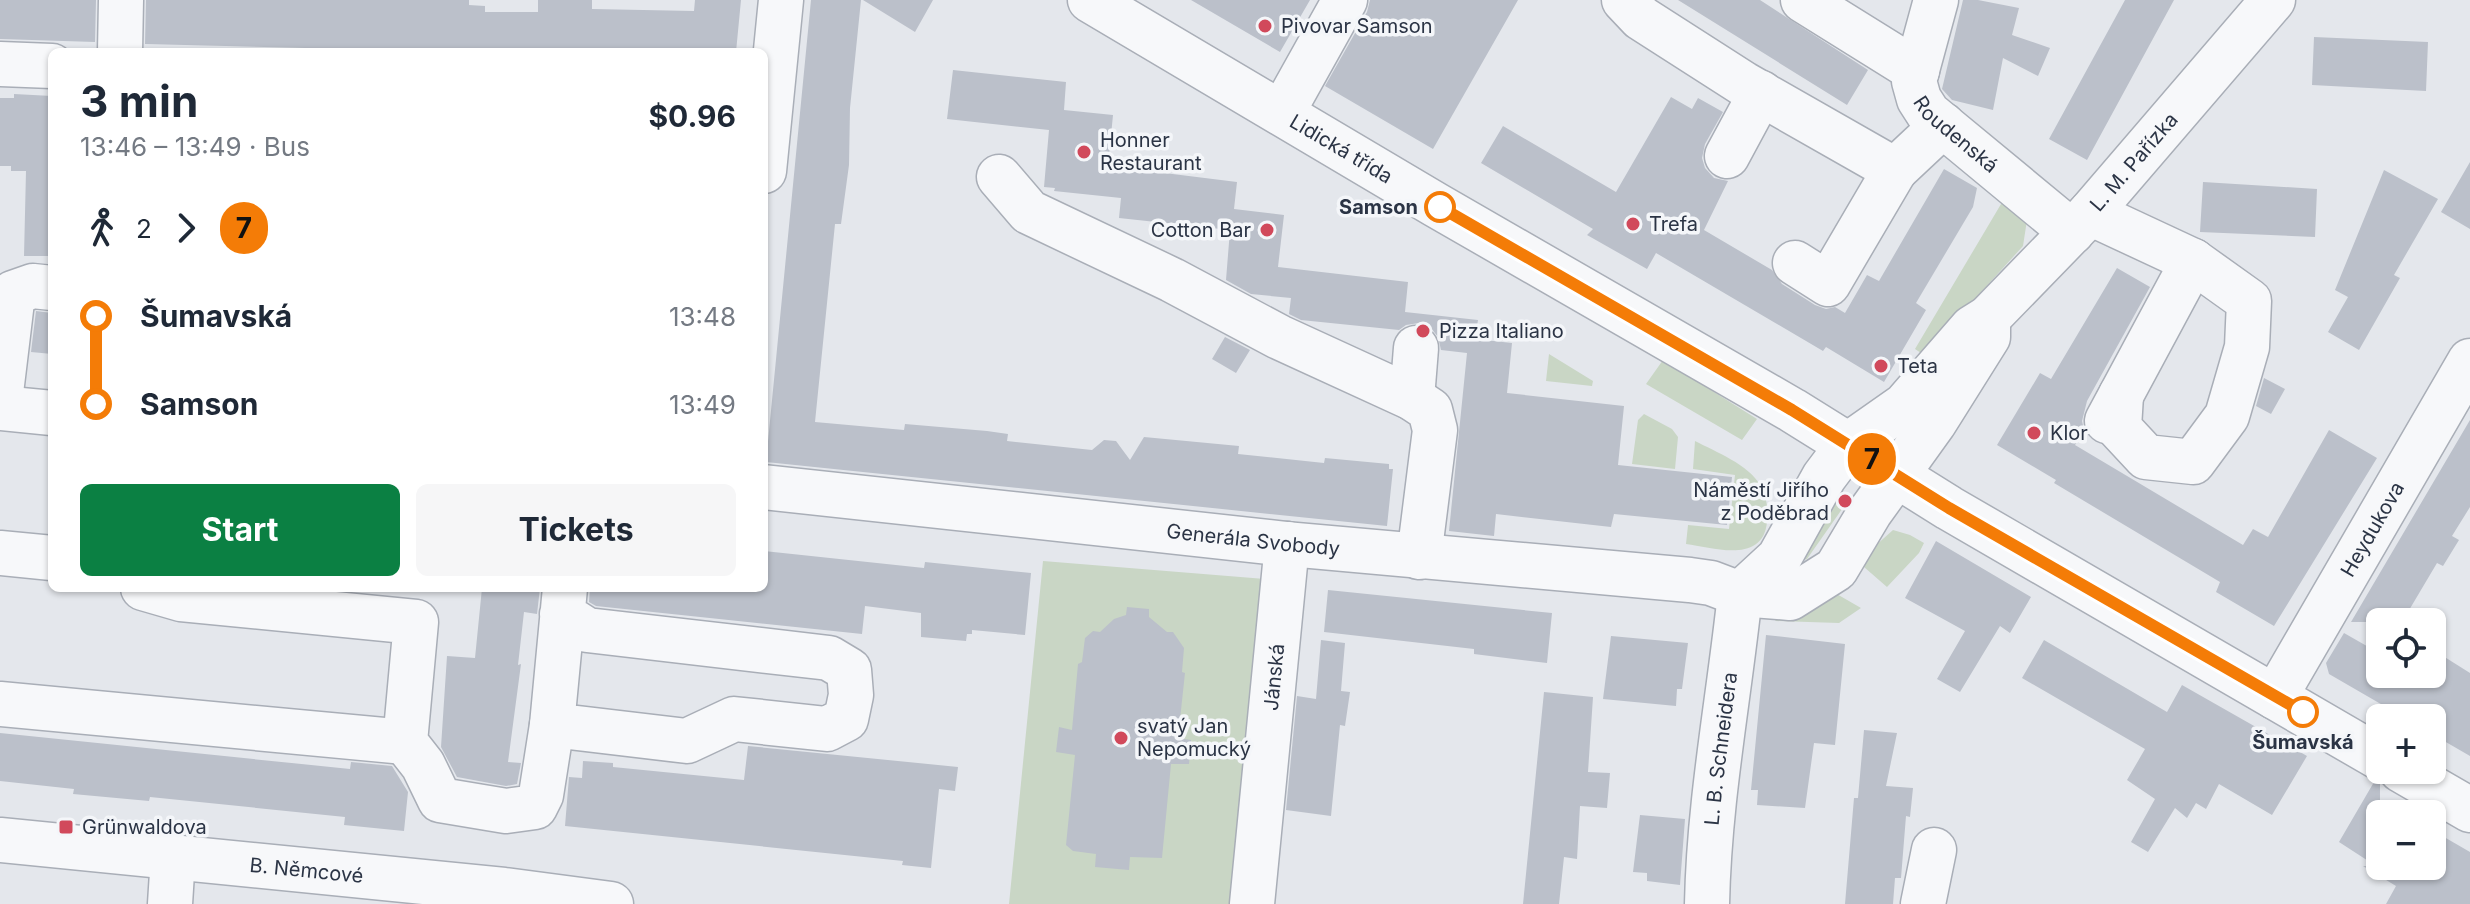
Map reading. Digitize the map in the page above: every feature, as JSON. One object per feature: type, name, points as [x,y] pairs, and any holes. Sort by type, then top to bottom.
[{"type":"street","points":[[120,48],[121,0]]},
{"type":"street","points":[[768,82],[781,0]]},
{"type":"street","name":"Lidická třída","points":[[1090,0],[2366,750]]},
{"type":"street","points":[[1282,113],[1345,0]]},
{"type":"street","points":[[1624,0],[1641,18],[1718,67],[1895,170]]},
{"type":"street","points":[[1803,0],[1917,71]]},
{"type":"street","name":"Roudenská","points":[[1936,0],[1914,81],[1919,99],[1928,113],[2081,223],[2193,261],[2249,301],[2247,347],[2227,416],[2193,462],[2146,457],[2119,428],[2121,395]]},
{"type":"street","name":"L. M. Pařízka","points":[[1740,594],[1779,558],[1824,477],[1848,445],[1905,405],[1972,328],[1988,318],[2081,223],[2273,0]]},
{"type":"street","points":[[0,64],[48,66]]},
{"type":"street","points":[[1727,156],[1761,93]]},
{"type":"street","points":[[1795,263],[1828,284],[1895,170],[1943,125]]},
{"type":"street","points":[[999,177],[1029,212],[1172,280],[1279,337],[1412,398],[1430,410],[1435,430],[1419,557]]},
{"type":"street","points":[[2096,442],[2193,261]]},
{"type":"street","points":[[0,401],[13,293],[33,286],[48,288]]},
{"type":"street","name":"Generála Svobody","points":[[768,487],[1287,544],[1690,580],[1711,583],[1740,594],[1790,598],[1836,569],[1988,337],[1988,318]]},
{"type":"street","points":[[1412,398],[1416,348]]},
{"type":"street","name":"Heydukova","points":[[2275,697],[2470,361]]},
{"type":"street","points":[[0,408],[48,413]]},
{"type":"street","name":"Jánská","points":[[1252,904],[1287,544]]},
{"type":"street","points":[[0,553],[48,558]]},
{"type":"street","points":[[157,592],[181,599],[419,605],[405,742],[423,765],[440,800],[506,811],[535,807],[541,795],[552,725],[564,601]]},
{"type":"street","name":"L. B. Schneidera","points":[[1707,904],[1708,848],[1716,771],[1740,594]]},
{"type":"street","points":[[552,725],[687,741],[734,719],[827,729],[846,719],[851,695],[849,670],[829,658],[587,630],[564,601]]},
{"type":"street","points":[[0,704],[405,742]]},
{"type":"street","points":[[2425,784],[2470,810]]},
{"type":"street","name":"B. Němcové","points":[[0,840],[504,890],[611,904]]},
{"type":"street","points":[[1923,904],[1934,850]]},
{"type":"street","points":[[170,904],[173,857]]},
{"type":"green space","points":[[2004,199],[2027,220],[2023,246],[1924,355],[1915,349]]},
{"type":"green space","points":[[1549,354],[1593,381],[1592,386],[1546,381]]},
{"type":"green space","points":[[1663,360],[1757,419],[1742,440],[1646,384]]},
{"type":"green space","points":[[1644,414],[1672,429],[1678,437],[1675,469],[1632,464],[1638,420]]},
{"type":"green space","points":[[1695,441],[1740,465],[1761,486],[1768,518],[1764,535],[1757,544],[1723,550],[1686,544],[1688,525],[1729,529],[1735,475],[1693,469]]},
{"type":"green space","points":[[1838,496],[1847,502],[1807,559],[1800,561]]},
{"type":"green space","points":[[1893,530],[1924,543],[1919,553],[1887,587],[1864,567],[1865,555]]},
{"type":"green space","points":[[1043,561],[1265,579],[1230,904],[1009,904]]},
{"type":"green space","points":[[1835,593],[1861,608],[1839,623],[1776,621],[1771,616]]},
{"type":"building","points":[[0,0],[96,0],[95,42],[0,39]]},
{"type":"building","points":[[146,0],[469,0],[469,5],[485,6],[485,12],[538,12],[538,0],[592,0],[592,9],[694,11],[695,0],[741,0],[736,48],[307,48],[145,44]]},
{"type":"building","points":[[811,0],[861,0],[850,108],[849,165],[841,224],[835,224],[815,422],[904,430],[905,424],[987,431],[1008,434],[1007,441],[1092,450],[1104,440],[1116,441],[1130,460],[1144,437],[1239,446],[1238,454],[1324,463],[1325,458],[1389,464],[1389,469],[1393,469],[1387,526],[768,462]]},
{"type":"building","points":[[863,0],[933,0],[915,32]]},
{"type":"building","name":"Pivovar Samson","points":[[1191,0],[1310,0],[1280,52]]},
{"type":"building","points":[[1370,0],[1518,0],[1433,149],[1325,86],[1367,12]]},
{"type":"building","points":[[1678,0],[1760,0],[1868,70],[1847,105]]},
{"type":"building","points":[[1963,0],[2019,8],[2012,35],[2050,48],[2038,76],[2003,58],[1993,110],[1952,100],[1942,89]]},
{"type":"building","points":[[2125,0],[2174,0],[2087,160],[2049,139]]},
{"type":"building","points":[[2314,37],[2428,42],[2426,91],[2312,85]]},
{"type":"building","points":[[953,70],[1066,82],[1064,110],[1113,115],[1108,166],[1237,182],[1234,209],[1284,215],[1278,267],[1408,282],[1405,312],[1478,320],[1475,339],[1512,343],[1507,393],[1624,406],[1618,465],[1732,477],[1727,525],[1614,514],[1611,527],[1496,514],[1494,536],[1449,531],[1467,353],[1441,350],[1438,337],[1431,328],[1419,323],[1406,325],[1399,330],[1301,320],[1289,314],[1291,298],[1251,294],[1226,280],[1230,230],[1119,218],[1121,198],[1054,191],[1055,188],[1044,187],[1049,130],[947,119]]},
{"type":"building","points":[[14,94],[48,96],[48,256],[24,256],[26,171],[11,171],[11,166],[0,166],[0,98],[14,98]]},
{"type":"building","points":[[1671,97],[1692,109],[1698,98],[1723,112],[1705,144],[1702,158],[1705,168],[1714,178],[1728,181],[1704,230],[1772,270],[1782,284],[1826,309],[1835,307],[1845,313],[1867,275],[1879,281],[1944,169],[1977,188],[1973,207],[1916,303],[1926,310],[1884,382],[1826,347],[1823,351],[1656,253],[1647,269],[1587,235],[1593,229],[1481,163],[1503,126],[1616,192]]},
{"type":"building","points":[[2470,162],[2470,229],[2441,212]]},
{"type":"building","points":[[2384,170],[2438,199],[2394,275],[2400,278],[2359,350],[2328,332],[2348,297],[2335,290]]},
{"type":"building","points":[[2203,182],[2317,189],[2315,237],[2200,232]]},
{"type":"building","points":[[2117,268],[2150,287],[2087,401],[2082,421],[2084,430],[2075,445],[2243,545],[2253,529],[2268,537],[2329,430],[2377,458],[2274,626],[2216,592],[2220,582],[2054,483],[2056,480],[1997,445],[2040,373],[2051,379]]},
{"type":"building","points":[[36,311],[48,312],[48,354],[31,352]]},
{"type":"building","points":[[1225,337],[1250,350],[1236,373],[1212,359]]},
{"type":"building","points":[[2264,378],[2285,389],[2271,414],[2256,406]]},
{"type":"building","points":[[2470,420],[2470,507],[2452,536],[2459,540],[2443,566],[2437,563],[2410,608],[2366,608],[2366,622],[2351,622]]},
{"type":"building","points":[[1936,541],[2031,597],[2010,633],[2000,626],[1960,692],[1937,679],[1965,631],[1905,598]]},
{"type":"building","points":[[768,551],[924,568],[925,562],[1031,573],[1025,635],[972,630],[972,634],[967,634],[966,641],[921,637],[921,613],[865,606],[862,634],[596,606],[589,602],[590,592],[768,592]]},
{"type":"building","points":[[1328,590],[1552,613],[1547,663],[1474,654],[1474,649],[1324,632]]},
{"type":"building","points":[[482,592],[540,592],[537,614],[524,612],[518,665],[521,664],[508,762],[521,763],[517,784],[506,786],[457,777],[441,747],[447,656],[475,658]]},
{"type":"building","name":"svatý Jan Nepomucký","points":[[1127,607],[1149,609],[1149,617],[1167,632],[1173,632],[1184,648],[1182,672],[1185,673],[1178,738],[1191,740],[1189,764],[1171,764],[1162,858],[1130,857],[1129,870],[1095,867],[1096,854],[1073,851],[1066,845],[1075,755],[1056,752],[1059,727],[1072,730],[1078,664],[1082,662],[1085,638],[1126,615]]},
{"type":"building","points":[[2344,633],[2366,646],[2366,688],[2446,688],[2446,658],[2470,673],[2470,756],[2446,742],[2446,704],[2381,704],[2329,674],[2326,663]]},
{"type":"building","points":[[1766,635],[1845,644],[1835,745],[1814,743],[1805,808],[1757,805],[1758,790],[1751,790]]},
{"type":"building","points":[[1611,636],[1688,643],[1682,689],[1677,689],[1676,706],[1603,699]]},
{"type":"building","points":[[1321,640],[1345,643],[1341,691],[1350,692],[1345,726],[1340,725],[1331,816],[1286,810],[1297,696],[1316,699]]},
{"type":"building","points":[[2044,640],[2167,712],[2182,685],[2307,756],[2272,815],[2219,784],[2206,809],[2196,803],[2187,818],[2175,808],[2148,852],[2131,842],[2155,799],[2127,780],[2145,749],[2022,678]]},
{"type":"building","points":[[1544,692],[1593,697],[1588,772],[1610,773],[1607,808],[1580,806],[1577,859],[1564,857],[1559,904],[1523,904]]},
{"type":"building","points":[[1864,730],[1897,733],[1886,786],[1913,788],[1910,817],[1906,816],[1901,878],[1895,878],[1893,904],[1845,904],[1854,798],[1858,798]]},
{"type":"building","points":[[0,733],[350,769],[351,762],[392,766],[408,792],[404,831],[344,825],[345,817],[150,797],[149,801],[73,794],[74,789],[0,781]]},
{"type":"building","points":[[748,746],[958,767],[955,791],[939,789],[931,868],[902,865],[903,861],[565,826],[569,777],[582,778],[583,761],[613,763],[613,767],[744,780]]},
{"type":"building","points":[[2373,784],[2380,784],[2380,800],[2366,800],[2366,860],[2339,842]]},
{"type":"building","points":[[1640,815],[1685,819],[1680,885],[1647,881],[1647,873],[1633,872]]},
{"type":"building","points":[[2446,838],[2470,852],[2470,904],[2386,904],[2396,886],[2386,880],[2446,880]]},
{"type":"bus line","name":"7","points":[[1440,207],[1792,410],[1949,508],[2303,712]]},
{"type":"place","name":"Pivovar Samson","points":[[1265,26]]},
{"type":"place","name":"Honner Restaurant","points":[[1084,152]]},
{"type":"place","name":"Samson","points":[[1440,207]]},
{"type":"place","name":"Trefa","points":[[1633,224]]},
{"type":"place","name":"Cotton Bar","points":[[1267,230]]},
{"type":"place","name":"Pizza Italiano","points":[[1423,331]]},
{"type":"place","name":"Teta","points":[[1881,366]]},
{"type":"place","name":"Klor","points":[[2034,433]]},
{"type":"place","name":"Náměstí Jiřího z Poděbrad","points":[[1845,501]]},
{"type":"place","name":"Šumavská","points":[[2303,712]]},
{"type":"place","name":"svatý Jan Nepomucký","points":[[1121,738]]},
{"type":"place","name":"Grünwaldova","points":[[66,827]]}]
